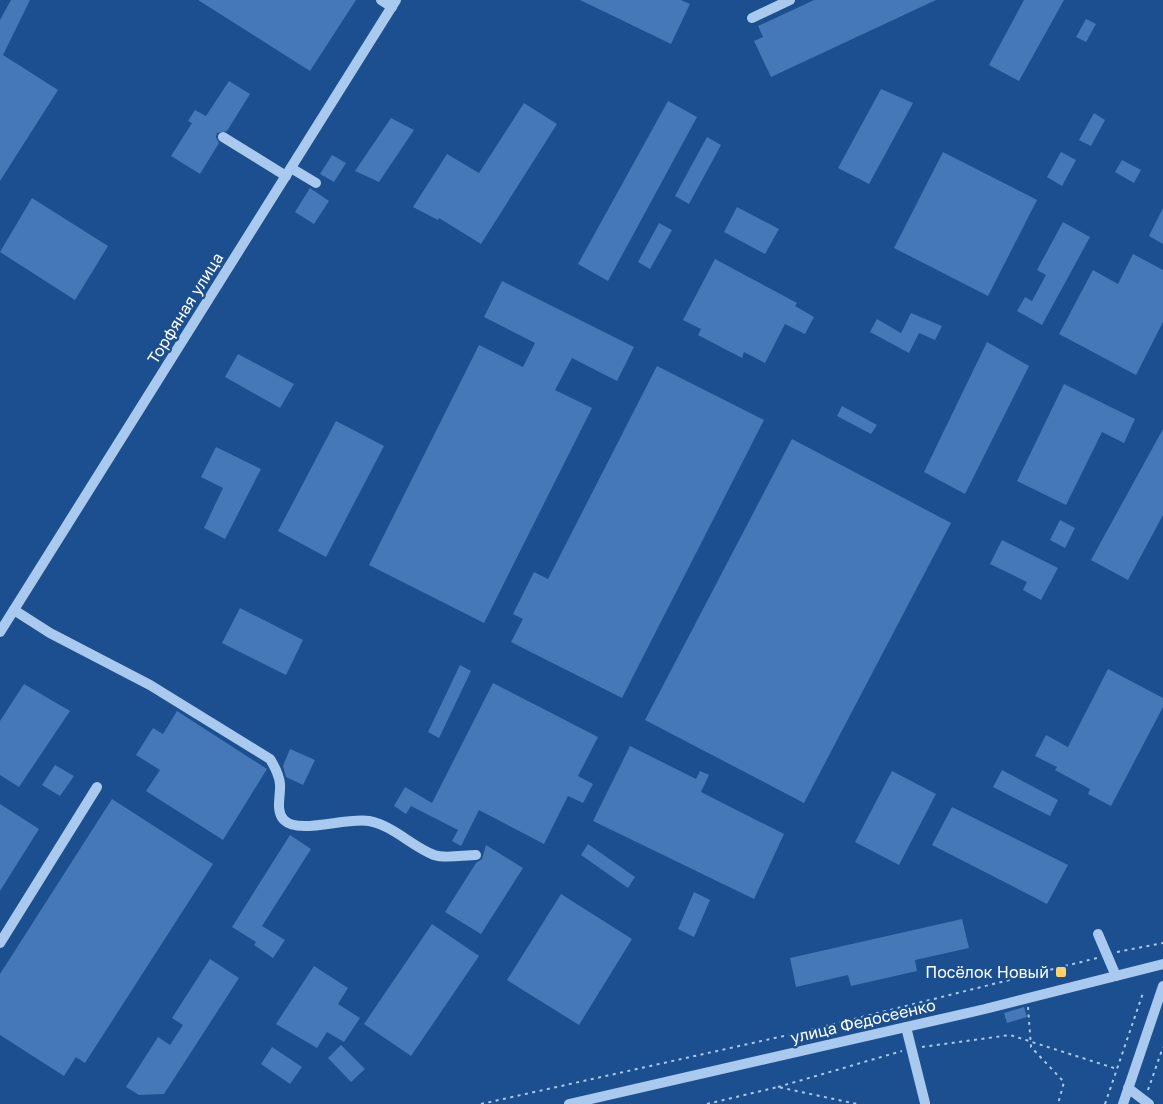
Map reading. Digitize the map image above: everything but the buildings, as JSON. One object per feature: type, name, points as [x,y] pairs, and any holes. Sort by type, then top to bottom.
[{"type":"street","points":[[381,0],[394,3]]},
{"type":"street","points":[[752,18],[790,0]]},
{"type":"street","name":"Торфяная улица","points":[[0,632],[394,3]]},
{"type":"street","points":[[223,137],[289,172],[316,183]]},
{"type":"street","points":[[14,610],[50,633],[150,685],[270,759],[277,771],[280,784],[279,810],[282,819],[291,825],[299,828],[348,819],[369,821],[387,826],[435,855],[476,855]]},
{"type":"street","points":[[0,943],[97,787]]},
{"type":"street","points":[[1098,934],[1116,976]]},
{"type":"street","name":"улица Федосеенко","points":[[570,1104],[1027,999],[1163,964]]},
{"type":"street","points":[[1123,1104],[1163,986]]},
{"type":"street","points":[[906,1027],[925,1103]]},
{"type":"street","points":[[1128,1088],[1147,1102]]},
{"type":"path","points":[[482,1104],[806,1031],[1106,954],[1163,943]]},
{"type":"path","points":[[1105,1104],[1143,993]]},
{"type":"path","points":[[1027,999],[1031,1047],[1064,1082],[1059,1104]]},
{"type":"path","points":[[707,1104],[778,1087],[911,1048],[1010,1035],[1117,1070]]},
{"type":"path","points":[[1147,1102],[1163,1047]]},
{"type":"path","points":[[778,1087],[857,1104]]},
{"type":"place","name":"Посёлок Новый","points":[[1061,972]]}]
